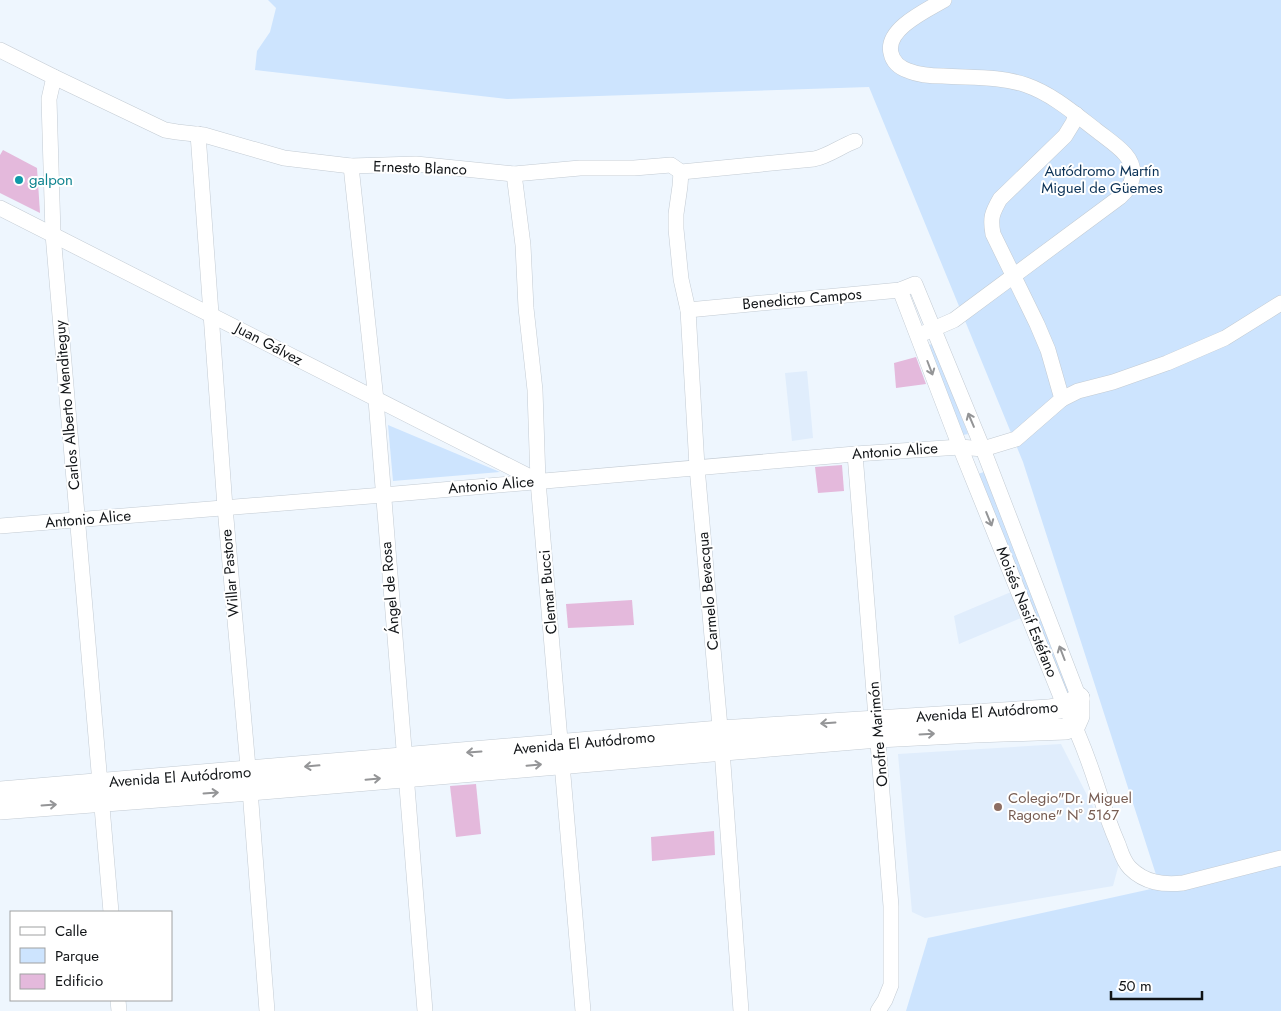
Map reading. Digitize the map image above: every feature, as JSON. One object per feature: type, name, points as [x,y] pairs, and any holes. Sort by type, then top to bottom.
[{"type":"street","points":[[918,335],[954,320],[1014,278],[1120,197],[1132,183],[1134,173],[1131,161],[1122,150],[1054,99],[1024,84],[1009,81],[925,75],[909,72],[900,67],[893,60],[890,51],[890,45],[898,30],[907,22],[944,0]]},
{"type":"street","name":"Ernesto Blanco","points":[[0,50],[165,130],[198,134],[284,158],[351,166],[416,164],[514,174],[580,168],[634,168],[671,165],[681,172],[814,159],[823,157],[845,144],[855,141]]},
{"type":"street","name":"Carlos Alberto Menditeguy","points":[[54,77],[49,98],[53,234],[111,911]]},
{"type":"street","points":[[1062,399],[1048,350],[993,234],[990,221],[994,211],[1007,192],[1065,136],[1076,114]]},
{"type":"street","name":"Willar Pastore","points":[[198,134],[224,507],[249,781],[267,1011]]},
{"type":"street","name":"Ángel de Rosa","points":[[351,166],[376,400],[425,1011]]},
{"type":"street","name":"Carmelo Bevacqua","points":[[681,172],[676,229],[681,279],[688,310],[697,467],[742,1011]]},
{"type":"street","name":"Clemar Bucci","points":[[514,174],[523,245],[526,308],[535,390],[538,480],[583,1011]]},
{"type":"street","name":"Juan Gálvez","points":[[0,208],[211,314],[376,400],[538,480]]},
{"type":"street","name":"Benedicto Campos","points":[[688,310],[900,290],[914,284]]},
{"type":"street","name":"Moisés Nasif Estéfano","points":[[914,284],[983,449],[1072,702]]},
{"type":"street","name":"Moisés Nasif Estéfano","points":[[900,290],[960,447],[1072,702]]},
{"type":"street","points":[[983,449],[1016,439],[1062,399],[1078,391],[1113,382],[1200,349],[1225,338],[1281,303]]},
{"type":"street","name":"Antonio Alice","points":[[0,526],[855,454],[960,447],[983,449]]},
{"type":"street","name":"Onofre Marimón","points":[[855,454],[891,906],[891,985],[878,1011]]},
{"type":"street","name":"Avenida El Autódromo","points":[[0,792],[101,792],[721,740],[878,729],[1049,710],[1072,702],[1079,716],[1075,726],[1066,729],[975,732],[878,729]]},
{"type":"street","points":[[1075,726],[1111,828],[1125,861],[1129,868],[1142,877],[1152,882],[1170,885],[1281,858]]},
{"type":"street","name":"Avenida El Autódromo","points":[[0,809],[101,792]]},
{"type":"shaded area","points":[[807,371],[813,438],[792,441],[785,373]]},
{"type":"shaded area","points":[[1011,592],[1021,618],[959,644],[954,616]]},
{"type":"shaded area","name":"Colegio\"Dr. Miguel Ragone\" Nº 5167","points":[[1061,744],[1120,860],[1113,886],[925,918],[912,912],[898,754]]},
{"type":"green space","name":"Autódromo Martín Miguel de Güemes","points":[[268,0],[1281,0],[1281,1011],[906,1011],[928,938],[1160,887],[1023,462],[869,87],[507,99],[255,70],[257,51],[270,32],[276,8]]},
{"type":"green space","points":[[933,344],[968,434],[963,435],[928,345]]},
{"type":"green space","points":[[388,425],[500,472],[393,481]]},
{"type":"green space","points":[[984,472],[1070,696],[1064,699],[978,474]]},
{"type":"building","name":"galpon","points":[[3,150],[37,168],[40,213],[0,193],[0,155]]},
{"type":"building","points":[[916,357],[926,384],[896,388],[894,363]]},
{"type":"building","points":[[842,465],[844,491],[818,493],[815,467]]},
{"type":"building","points":[[632,600],[634,625],[568,628],[566,604]]},
{"type":"building","points":[[476,784],[481,834],[456,837],[450,786]]},
{"type":"building","points":[[714,831],[715,855],[652,861],[651,837]]},
{"type":"place","name":"galpon","points":[[19,180]]},
{"type":"place","name":"Colegio\"Dr. Miguel Ragone\" Nº 5167","points":[[998,807]]}]
